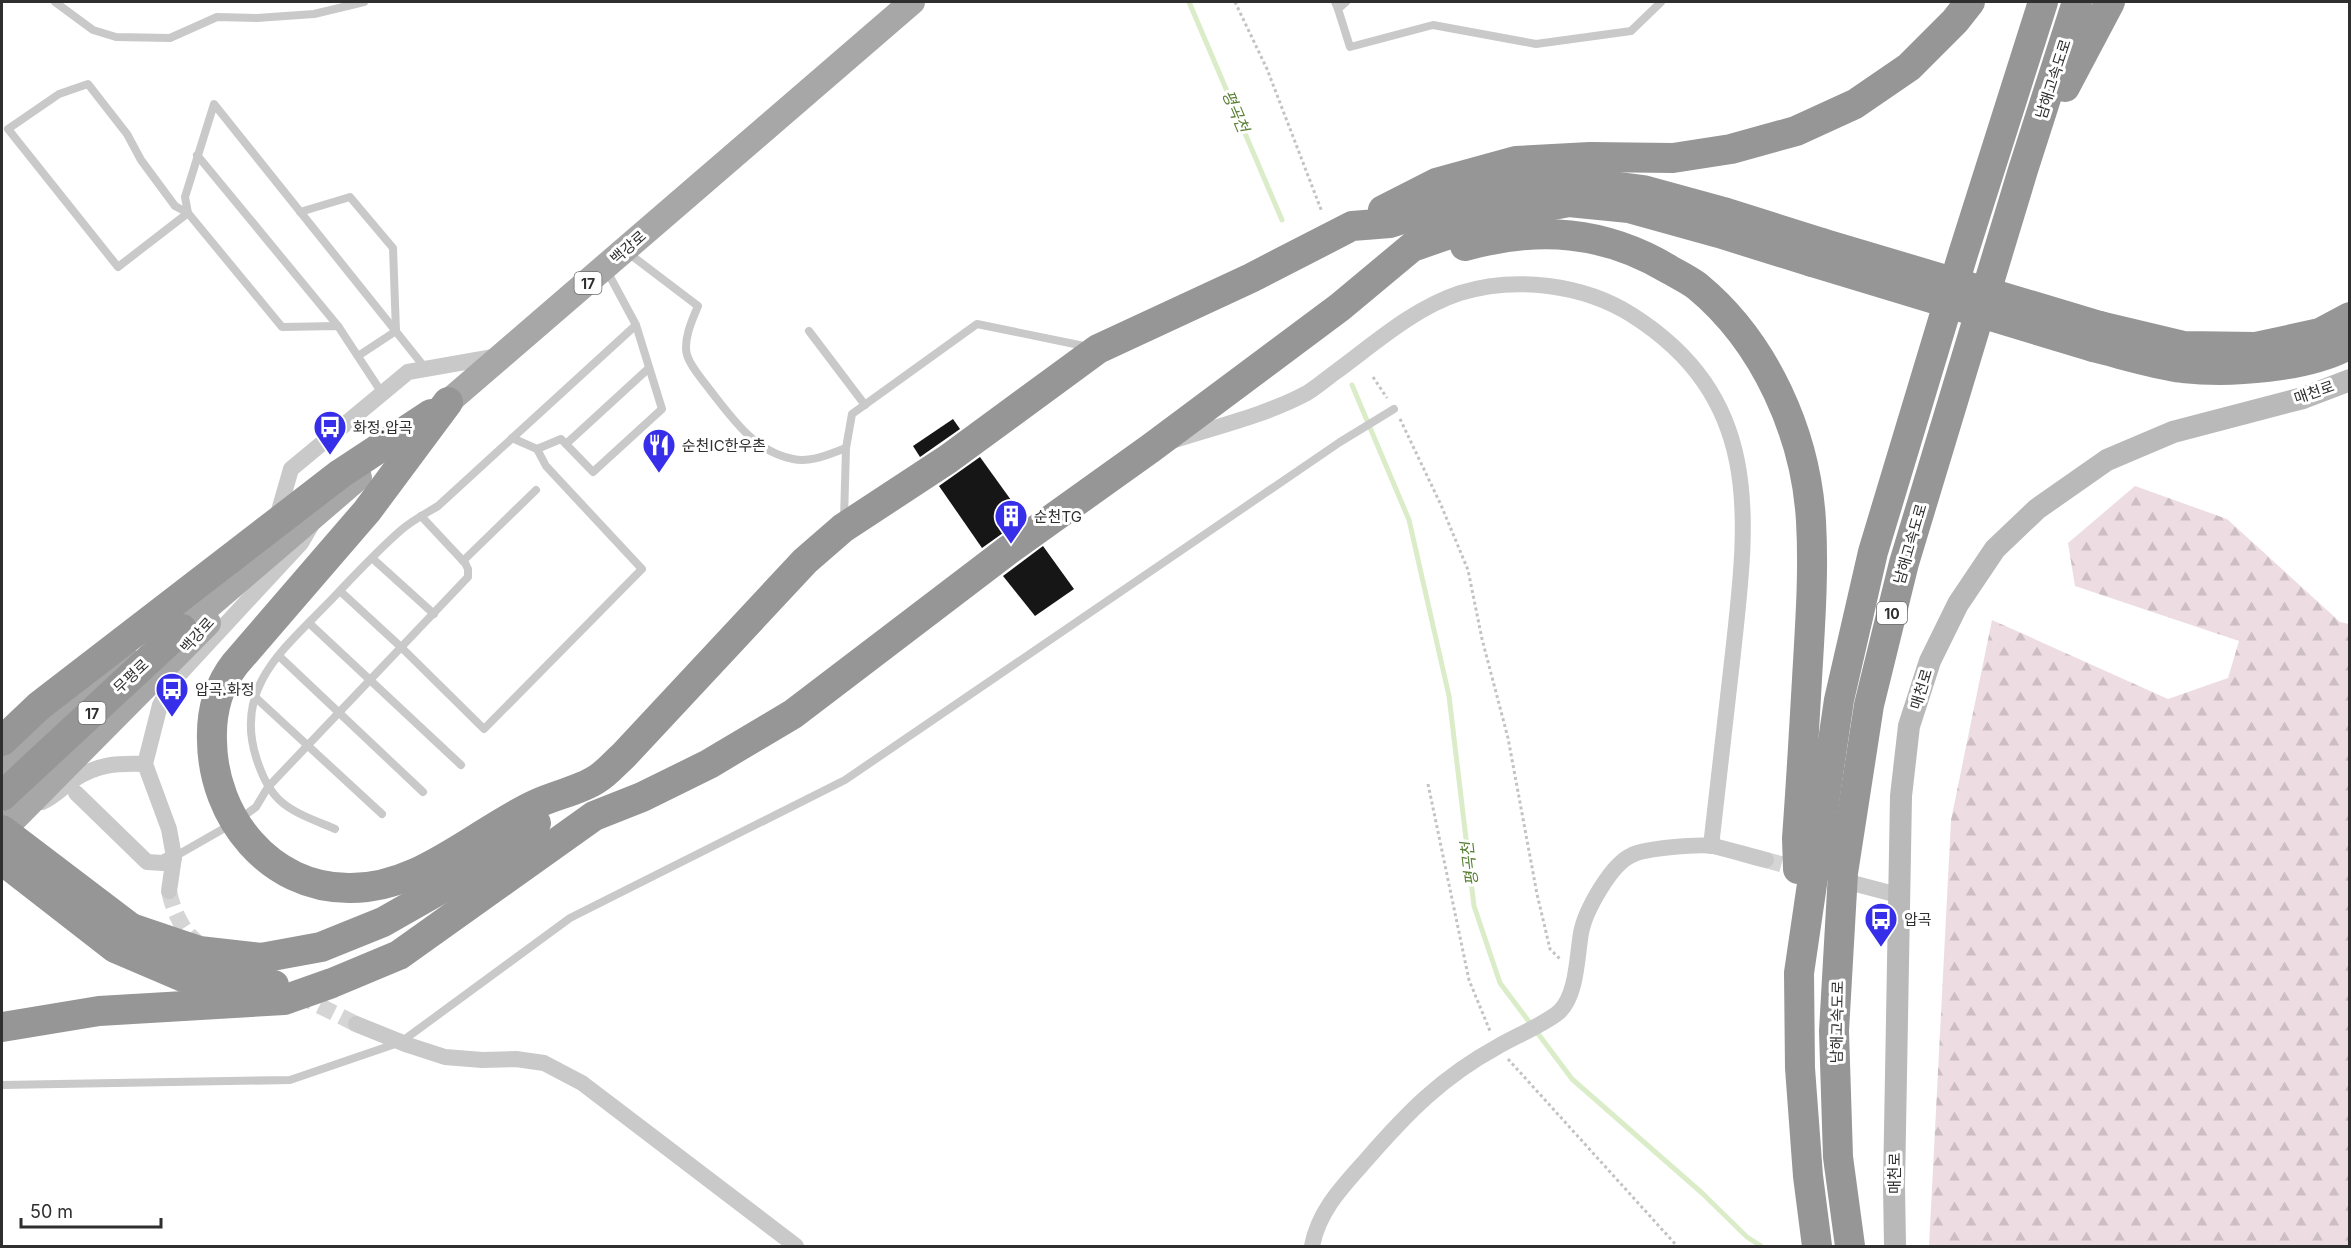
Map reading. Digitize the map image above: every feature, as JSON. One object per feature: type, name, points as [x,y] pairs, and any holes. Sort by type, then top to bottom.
[{"type":"highway","points":[[2,830],[123,938],[199,951],[261,958],[321,947],[383,922],[462,877],[597,780],[624,755],[806,561],[843,528],[948,459],[1098,349],[1251,278],[1436,183],[1516,161],[1590,157],[1673,158],[1731,149],[1796,131],[1855,104],[1909,67],[1955,21],[1970,2]]},
{"type":"highway","name":"10","points":[[1817,1246],[1808,1176],[1800,1068],[1799,973],[1839,700],[1873,552],[1956,277],[2043,2]]},
{"type":"highway","name":"남해고속도로","points":[[1850,1246],[1838,1157],[1834,1031],[1843,873],[1869,705],[1904,563],[2023,170],[2078,2]]},
{"type":"highway","points":[[2023,170],[2110,2]]},
{"type":"highway","points":[[1352,226],[1390,223],[1501,188],[1574,181],[1643,190],[1727,213],[1817,253]]},
{"type":"highway","points":[[2,1027],[99,1011],[284,1000],[333,983],[399,955],[594,816],[642,797],[709,764],[793,714],[1007,551],[1151,448],[1340,307],[1412,247],[1510,213],[1569,202],[1629,208],[1719,233],[1817,253],[2097,336],[2183,368],[2258,369],[2334,353],[2349,344]]},
{"type":"highway","points":[[1380,274],[1497,237],[1555,233],[1606,241],[1654,260],[1696,285],[1731,319],[1763,363],[1786,412],[1802,461],[1811,518],[1811,595],[1797,838],[1799,973]]},
{"type":"highway","points":[[2097,336],[2184,346],[2256,347],[2320,333],[2349,317]]},
{"type":"highway","points":[[448,402],[367,511],[226,675],[214,709],[212,752],[216,778],[230,815],[242,834],[258,852],[282,871],[307,881],[347,888],[365,888],[417,873],[533,805],[597,780]]},
{"type":"highway","points":[[2,741],[39,706],[340,474],[448,402]]},
{"type":"highway","name":"무평로","points":[[13,802],[182,629]]},
{"type":"highway","points":[[2,860],[183,977],[255,986],[333,983]]},
{"type":"main road","name":"백강로","points":[[2,768],[93,688],[182,629],[912,2]]},
{"type":"main road","name":"매천로","points":[[1895,1246],[1901,796],[1909,726],[1930,661],[1958,604],[1995,549],[2037,509],[2107,460],[2173,432],[2303,398],[2349,380]]},
{"type":"main road","name":"백강로","points":[[2,830],[13,802],[196,638],[261,561]]},
{"type":"street","points":[[1151,448],[1285,404],[1309,392],[1407,320],[1446,298],[1489,286],[1513,285],[1574,290],[1622,309],[1658,333],[1678,350],[1702,377],[1719,407],[1734,444],[1743,493],[1743,560],[1711,846]]},
{"type":"street","points":[[261,561],[275,524],[291,469],[408,372],[503,355]]},
{"type":"street","points":[[168,891],[174,857],[169,829],[145,764],[160,705],[175,679],[301,543],[320,509]]},
{"type":"street","points":[[13,802],[46,801],[75,779],[113,763],[145,764]]},
{"type":"street","points":[[76,793],[147,862],[163,863],[174,857]]},
{"type":"street","points":[[1312,1246],[1316,1228],[1333,1198],[1410,1110],[1437,1086],[1560,1011],[1572,993],[1582,929],[1605,879],[1617,865],[1632,855],[1652,849],[1711,846],[1766,860]]},
{"type":"street","points":[[1856,884],[1898,895]]},
{"type":"street","points":[[356,1024],[446,1057],[482,1060],[516,1059],[544,1063],[582,1083],[796,1246]]},
{"type":"lane","points":[[55,2],[93,30],[116,37],[171,38],[217,17],[257,18],[314,14],[364,2]]},
{"type":"lane","points":[[1346,2],[1337,5],[1350,47],[1433,25],[1536,44],[1631,31],[1660,2]]},
{"type":"lane","points":[[188,213],[118,267],[8,129],[59,94],[88,84],[127,134],[141,160],[175,206],[188,213],[282,327],[338,326]]},
{"type":"lane","points":[[188,213],[185,197],[214,104],[426,369]]},
{"type":"lane","points":[[197,155],[338,326],[382,393]]},
{"type":"lane","points":[[300,212],[350,197],[393,248],[396,331]]},
{"type":"lane","points":[[625,250],[698,306],[688,338],[687,355],[736,424],[756,442],[777,455],[794,460],[810,460],[846,448]]},
{"type":"lane","points":[[537,449],[561,439],[593,472],[662,409],[636,325],[605,268]]},
{"type":"lane","points":[[843,528],[846,448],[852,414],[977,324],[1098,349]]},
{"type":"lane","points":[[335,829],[280,803],[268,787],[250,736],[250,710],[259,684],[279,656],[309,623],[401,530],[438,506],[636,325]]},
{"type":"lane","points":[[358,356],[396,331]]},
{"type":"lane","points":[[809,331],[865,405]]},
{"type":"lane","points":[[566,444],[649,368]]},
{"type":"lane","points":[[2,1085],[290,1080],[401,1042],[570,918],[845,780],[1340,442],[1395,409]]},
{"type":"lane","points":[[340,591],[484,729],[642,569],[546,465],[537,449],[512,438]]},
{"type":"lane","points":[[463,561],[536,490]]},
{"type":"lane","points":[[245,815],[256,807],[268,787],[468,578],[468,569],[463,561],[421,516]]},
{"type":"lane","points":[[372,558],[434,614]]},
{"type":"lane","points":[[309,623],[461,765]]},
{"type":"lane","points":[[279,656],[423,792]]},
{"type":"lane","points":[[255,697],[382,813]]},
{"type":"lane","points":[[174,857],[224,829]]},
{"type":"path","points":[[1235,2],[1267,69],[1322,212]]},
{"type":"path","points":[[1373,377],[1395,409],[1441,505],[1468,570],[1482,639],[1508,738],[1537,894],[1550,950],[1574,973]]},
{"type":"green space","points":[[2135,486],[2227,519],[2340,622],[2349,624],[2349,1246],[1929,1246],[1951,820],[1992,620],[2168,699],[2228,678],[2239,641],[2075,586],[2068,543]]},
{"type":"building","points":[[953,419],[960,429],[920,457],[913,446]]},
{"type":"building","points":[[980,457],[1024,518],[982,548],[939,486]]},
{"type":"building","points":[[1043,546],[1074,589],[1035,616],[1003,576]]},
{"type":"waterway","name":"평곡천","points":[[1189,2],[1282,220]]},
{"type":"waterway","name":"평곡천","points":[[1352,385],[1409,520],[1449,696],[1474,906],[1500,983],[1572,1079],[1702,1193],[1747,1237],[1761,1246]]},
{"type":"tunnel","points":[[1766,860],[1803,870]]},
{"type":"tunnel","points":[[169,891],[180,922],[190,936],[203,946]]},
{"type":"tunnel","points":[[298,995],[356,1024]]},
{"type":"place","name":"화정.압곡","points":[[330,456]]},
{"type":"place","name":"순천IC한우촌","points":[[659,474]]},
{"type":"place","name":"순천TG","points":[[1011,545]]},
{"type":"place","name":"압곡.화정","points":[[172,718]]},
{"type":"place","name":"압곡","points":[[1881,948]]}]
